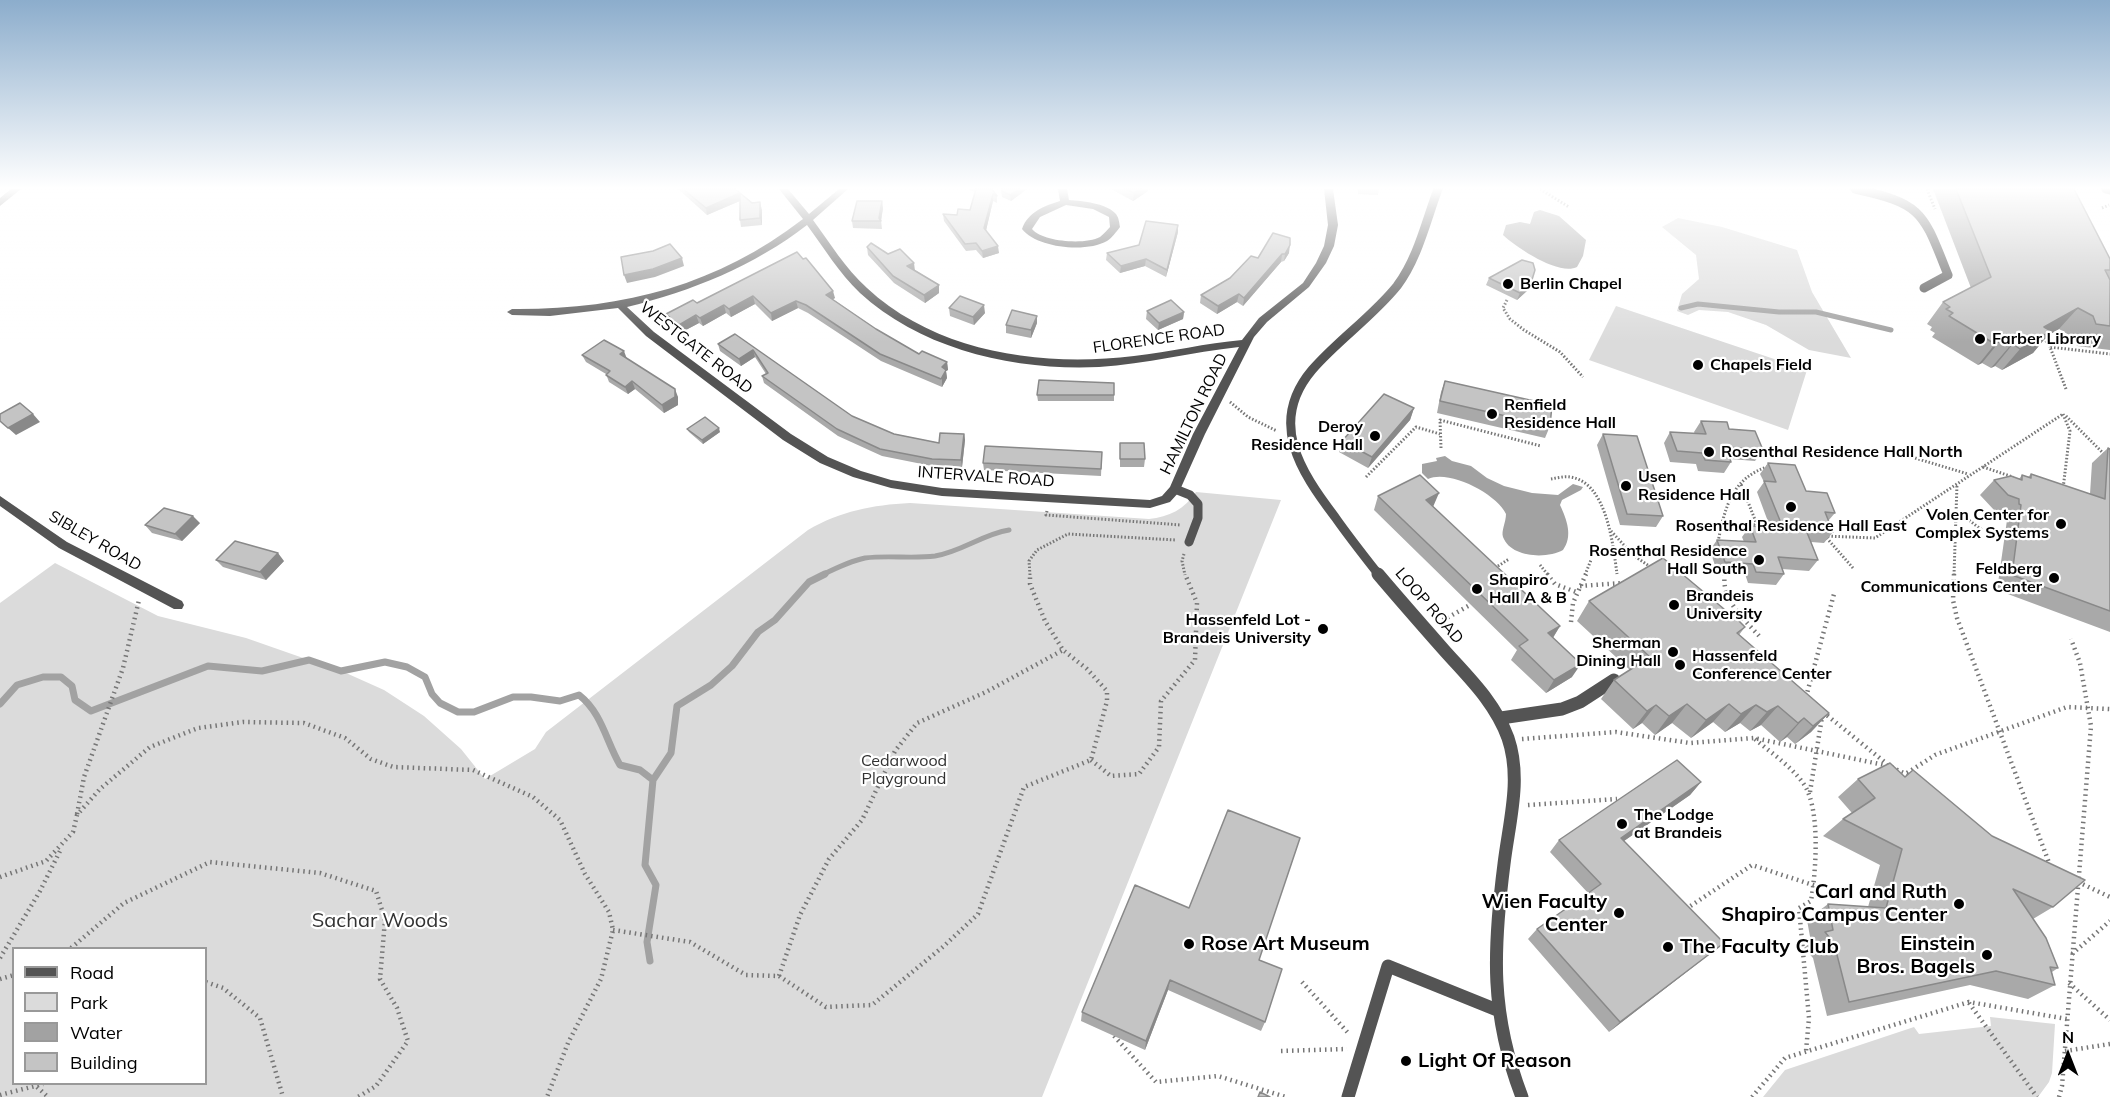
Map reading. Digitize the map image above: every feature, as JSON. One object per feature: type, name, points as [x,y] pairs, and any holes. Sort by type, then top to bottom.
[{"type":"street","points":[[621,306],[665,295],[719,275],[778,240]]},
{"type":"street","name":"FLORENCE ROAD","points":[[824,240],[852,279],[873,300],[923,329],[967,346],[1034,361],[1085,364],[1132,360],[1245,343]]},
{"type":"street","points":[[1043,240],[1085,243],[1096,240]]},
{"type":"street","name":"HAMILTON ROAD","points":[[1161,501],[1175,489],[1245,343],[1258,325],[1306,285],[1321,263],[1330,240]]},
{"type":"street","name":"WESTGATE ROAD","points":[[512,312],[568,312],[621,306],[659,341],[787,437],[814,454]]},
{"type":"street","name":"INTERVALE ROAD","points":[[814,454],[856,474],[903,487],[942,492],[1139,505],[1161,501]]},
{"type":"street","name":"SIBLEY ROAD","points":[[0,500],[53,538],[178,604]]},
{"type":"lane","name":"LOOP ROAD","points":[[1418,240],[1397,286],[1314,368],[1301,384],[1293,400],[1290,421],[1300,466],[1319,497],[1356,548],[1485,695],[1501,718],[1510,741],[1515,777],[1514,806],[1504,863],[1495,969],[1497,1010],[1508,1064],[1522,1097]]},
{"type":"lane","points":[[1924,288],[1948,275],[1933,240]]},
{"type":"lane","points":[[1175,489],[1190,495],[1198,504],[1199,513],[1189,542]]},
{"type":"lane","points":[[1501,718],[1562,709],[1580,702],[1614,680]]},
{"type":"lane","points":[[1348,1097],[1388,966],[1497,1010]]},
{"type":"path","points":[[1507,300],[1503,308],[1510,320],[1560,352],[1583,377]]},
{"type":"path","points":[[2039,329],[2050,346],[2066,389]]},
{"type":"path","points":[[2050,346],[2110,354]]},
{"type":"path","points":[[1219,394],[1254,420],[1292,436]]},
{"type":"path","points":[[2063,414],[2110,460]]},
{"type":"path","points":[[1853,568],[1825,536],[1875,538],[2063,414]]},
{"type":"path","points":[[2062,494],[2070,430],[2063,414]]},
{"type":"path","points":[[1441,447],[1440,420],[1541,446]]},
{"type":"path","points":[[1366,477],[1416,427],[1440,434]]},
{"type":"path","points":[[1895,452],[1969,474]]},
{"type":"path","points":[[1716,549],[1730,497],[1750,472],[1780,465]]},
{"type":"path","points":[[1982,466],[2022,480]]},
{"type":"path","points":[[1551,479],[1562,475],[1572,476],[1583,479],[1590,485],[1611,531],[1617,574]]},
{"type":"path","points":[[1722,523],[1757,525],[1741,484]]},
{"type":"path","points":[[1957,484],[1953,600],[1957,618],[2051,869]]},
{"type":"path","points":[[1048,499],[1046,515],[1155,521],[1194,528]]},
{"type":"path","points":[[1957,512],[1982,530]]},
{"type":"path","points":[[1611,531],[1633,555],[1655,569]]},
{"type":"path","points":[[1076,533],[1189,542],[1182,561],[1184,572],[1197,603],[1195,660],[1161,701],[1160,747],[1139,774],[1111,776],[1091,760],[1107,701],[1107,691],[1087,669],[1063,650],[1045,621],[1030,584],[1029,561],[1037,550],[1059,537],[1076,533]]},
{"type":"path","points":[[1492,569],[1509,559]]},
{"type":"path","points":[[1571,622],[1572,603],[1591,560]]},
{"type":"path","points":[[1540,565],[1555,584],[1576,592]]},
{"type":"path","points":[[1725,574],[1723,584],[1737,612],[1761,638]]},
{"type":"path","points":[[1579,586],[1631,583]]},
{"type":"path","points":[[0,877],[46,861],[73,832],[78,794],[98,732],[123,668],[142,587]]},
{"type":"path","points":[[1806,698],[1834,594]]},
{"type":"path","points":[[1436,626],[1470,604]]},
{"type":"path","points":[[2059,1097],[2065,1052],[2091,726],[2080,663],[2071,639]]},
{"type":"path","points":[[779,976],[800,915],[829,859],[862,820],[895,751],[917,723],[986,692],[1063,650]]},
{"type":"path","points":[[1797,690],[1889,766]]},
{"type":"path","points":[[1906,773],[1935,755],[2067,707],[2110,709]]},
{"type":"path","points":[[1806,1051],[1809,1018],[1799,908],[1811,901],[1815,886],[1810,793],[1823,712]]},
{"type":"path","points":[[77,815],[100,789],[150,747],[198,728],[243,722],[304,723],[345,738],[370,759],[393,767],[473,770],[533,797],[560,820],[585,874],[609,912],[614,930],[601,979],[568,1043],[547,1097]]},
{"type":"path","points":[[1510,741],[1616,732],[1690,743],[1754,738],[1889,766],[1906,773],[1915,780]]},
{"type":"path","points":[[1754,738],[1795,775],[1810,793]]},
{"type":"path","points":[[614,930],[690,942],[746,975],[779,976],[826,1007],[872,1005],[944,946],[978,914],[1024,787],[1091,760]]},
{"type":"path","points":[[1514,806],[1617,800]]},
{"type":"path","points":[[0,958],[40,891],[63,844]]},
{"type":"path","points":[[72,947],[124,903],[210,862],[320,873],[376,891],[385,920],[380,979],[397,1008],[408,1041],[376,1086],[358,1097]]},
{"type":"path","points":[[2042,864],[2060,873]]},
{"type":"path","points":[[1682,912],[1752,865],[1815,886]]},
{"type":"path","points":[[2068,877],[2110,897]]},
{"type":"path","points":[[2072,954],[2110,921]]},
{"type":"path","points":[[207,982],[223,987],[260,1018],[283,1097]]},
{"type":"path","points":[[1302,982],[1363,1049]]},
{"type":"path","points":[[2070,983],[2110,1020]]},
{"type":"path","points":[[1969,1002],[2037,1097]]},
{"type":"path","points":[[1752,1097],[1785,1058],[1969,1002],[2067,1019]]},
{"type":"path","points":[[1114,1036],[1156,1082],[1218,1076],[1286,1097]]},
{"type":"path","points":[[2065,1052],[2110,1044]]},
{"type":"path","points":[[1281,1051],[1363,1049]]},
{"type":"path","points":[[0,1095],[40,1085]]},
{"type":"path","points":[[37,1087],[48,1097]]},
{"type":"green space","points":[[1678,240],[1765,240],[1797,250],[1812,292],[1851,358],[1809,350],[1766,325],[1728,312],[1699,310],[1688,315],[1677,311],[1682,294],[1699,279],[1696,255]]},
{"type":"green space","name":"Chapels Field","points":[[1616,306],[1807,370],[1788,430],[1589,360]]},
{"type":"green space","points":[[1196,492],[1281,500],[1042,1097],[0,1097],[0,603],[55,563],[158,616],[246,638],[346,673],[384,690],[424,716],[461,749],[485,779],[535,749],[546,732],[820,523],[870,507],[910,503],[1149,519],[1176,511]]},
{"type":"green space","points":[[1990,1017],[2055,1024],[2052,1073],[2049,1082],[2038,1097],[1763,1097],[1785,1070],[1914,1027],[1919,1034],[1991,1026]]},
{"type":"water","points":[[1509,240],[1586,240],[1583,256],[1577,267],[1569,269],[1549,264]]},
{"type":"water","points":[[1445,456],[1452,461],[1471,466],[1487,478],[1504,486],[1532,493],[1558,495],[1573,484],[1583,487],[1562,500],[1560,505],[1567,522],[1568,534],[1563,550],[1548,555],[1530,555],[1521,553],[1507,544],[1503,537],[1506,514],[1493,499],[1460,480],[1448,477],[1428,479],[1422,473],[1422,464],[1437,461],[1436,458]]},
{"type":"building","points":[[962,240],[993,240],[998,246],[982,251],[976,243],[965,244]]},
{"type":"building","points":[[1140,240],[1174,240],[1167,270],[1146,259],[1121,266],[1107,253],[1139,245]]},
{"type":"building","points":[[1269,240],[1290,240],[1285,254],[1282,254],[1244,298],[1239,294],[1218,306],[1201,295],[1230,278],[1251,256],[1258,258]]},
{"type":"building","points":[[1976,240],[2100,240],[2110,259],[2110,270],[2105,270],[2110,280],[2110,326],[2096,324],[2093,316],[2078,308],[2044,327],[2051,331],[2020,349],[2013,344],[2009,347],[2000,341],[1995,344],[1949,316],[1953,313],[1946,309],[1950,307],[1943,302],[1991,277]]},
{"type":"building","points":[[871,243],[888,254],[900,249],[914,263],[907,266],[939,285],[924,295],[893,276],[867,247]]},
{"type":"building","points":[[670,244],[682,258],[653,269],[624,275],[621,257],[653,251]]},
{"type":"building","points":[[797,252],[803,259],[806,258],[833,291],[826,295],[876,329],[919,354],[922,351],[947,362],[942,367],[946,370],[941,379],[880,354],[806,305],[796,301],[771,313],[753,296],[729,309],[724,305],[700,318],[696,315],[679,325],[666,314],[693,300],[697,303]]},
{"type":"building","name":"Berlin Chapel","points":[[1522,260],[1533,263],[1535,270],[1531,283],[1520,293],[1489,278]]},
{"type":"building","points":[[960,296],[984,305],[973,317],[949,308]]},
{"type":"building","points":[[1171,300],[1184,312],[1159,323],[1147,311]]},
{"type":"building","points":[[1012,310],[1037,316],[1031,330],[1006,325]]},
{"type":"building","points":[[735,334],[852,416],[894,434],[939,443],[940,433],[964,434],[961,460],[932,459],[880,449],[837,429],[762,376],[768,373],[753,350],[739,359],[718,344]]},
{"type":"building","points":[[604,340],[624,351],[620,354],[675,389],[675,397],[662,405],[632,381],[625,387],[606,375],[610,371],[582,355]]},
{"type":"building","points":[[1039,380],[1114,383],[1114,395],[1037,395]]},
{"type":"building","points":[[1445,381],[1552,405],[1550,426],[1440,401]]},
{"type":"building","name":"Deroy Residence Hall","points":[[1384,394],[1414,408],[1372,457],[1342,441]]},
{"type":"building","points":[[20,403],[33,414],[8,428],[0,421],[0,414]]},
{"type":"building","points":[[705,417],[719,428],[702,440],[687,429]]},
{"type":"building","points":[[1701,421],[1727,422],[1729,429],[1755,431],[1763,450],[1726,447],[1731,462],[1705,460],[1702,453],[1677,451],[1670,432],[1706,434]]},
{"type":"building","name":"Usen Residence Hall","points":[[1603,434],[1637,436],[1663,516],[1627,514]]},
{"type":"building","points":[[1120,443],[1144,443],[1145,459],[1120,459]]},
{"type":"building","points":[[985,446],[1102,452],[1101,469],[983,463]]},
{"type":"building","points":[[2108,448],[2110,449],[2110,611],[2012,575],[2021,505],[2019,499],[2008,495],[1994,480],[2011,476],[2022,480],[2022,475],[2031,478],[2031,474],[2105,499]]},
{"type":"building","points":[[1768,463],[1795,465],[1806,491],[1827,493],[1835,513],[1825,512],[1833,532],[1806,530],[1818,560],[1778,557],[1784,574],[1756,572],[1753,564],[1725,562],[1717,540],[1756,542],[1750,526],[1783,528],[1764,481],[1776,482]]},
{"type":"building","points":[[1420,475],[1439,493],[1426,500],[1560,626],[1548,633],[1581,664],[1554,680],[1519,646],[1528,640],[1378,496]]},
{"type":"building","points":[[164,508],[193,516],[175,534],[145,525]]},
{"type":"building","points":[[235,541],[278,553],[260,572],[216,560]]},
{"type":"building","name":"Hassenfeld Conference Center","points":[[1663,558],[1730,614],[1738,615],[1739,621],[1745,627],[1737,633],[1829,713],[1813,726],[1804,718],[1798,723],[1778,706],[1767,712],[1756,705],[1741,714],[1729,704],[1706,720],[1687,704],[1669,716],[1656,705],[1647,711],[1614,680],[1650,657],[1589,601]]},
{"type":"building","name":"Wien Faculty Center","points":[[1677,760],[1701,782],[1621,838],[1724,943],[1620,1022],[1537,929],[1601,884],[1559,840]]},
{"type":"building","name":"Carl and Ruth Shapiro Campus Center","points":[[1890,763],[1905,777],[1913,770],[1992,836],[2085,880],[2053,907],[2013,889],[2046,938],[2058,968],[2050,967],[2055,985],[1996,971],[1849,1002],[1834,943],[1825,932],[1833,930],[1828,904],[1886,908],[1902,849],[1843,819],[1875,798],[1858,779]]},
{"type":"building","name":"Rose Art Museum","points":[[1228,810],[1300,838],[1259,960],[1282,969],[1265,1022],[1170,980],[1146,1041],[1082,1012],[1135,885],[1189,908]]},
{"type":"building","points":[[1260,1092],[1270,1097],[1258,1097]]},
{"type":"waterway","points":[[1681,308],[1698,304],[1779,312],[1816,312],[1891,330]]},
{"type":"waterway","points":[[822,575],[865,558],[926,557],[945,554],[990,535],[1009,530]]},
{"type":"waterway","points":[[653,780],[671,753],[677,706],[711,685],[732,666],[758,632],[775,620],[809,582],[825,574]]},
{"type":"waterway","points":[[0,704],[17,685],[43,677],[61,677],[72,686],[75,700],[91,711],[208,666],[262,671],[309,660],[341,671],[385,662],[407,667],[425,677],[432,694],[440,703],[458,712],[474,712],[513,697],[560,701],[579,695],[593,710],[620,765],[640,770],[653,780]]},
{"type":"waterway","points":[[650,961],[647,942],[656,885],[645,865],[653,780]]},
{"type":"place","name":"Berlin Chapel","points":[[1508,284]]},
{"type":"place","name":"Farber Library","points":[[1980,339]]},
{"type":"place","name":"Chapels Field","points":[[1698,365]]},
{"type":"place","name":"Renfield Residence Hall","points":[[1492,414]]},
{"type":"place","name":"Deroy Residence Hall","points":[[1375,436]]},
{"type":"place","name":"Rosenthal Residence Hall North","points":[[1709,452]]},
{"type":"place","name":"Usen Residence Hall","points":[[1626,486]]},
{"type":"place","name":"Rosenthal Residence Hall East","points":[[1791,507]]},
{"type":"place","name":"Volen Center for Complex Systems","points":[[2061,524]]},
{"type":"place","name":"Rosenthal Residence Hall South","points":[[1759,560]]},
{"type":"place","name":"Feldberg Communications Center","points":[[2054,578]]},
{"type":"place","name":"Shapiro Hall A & B","points":[[1477,589]]},
{"type":"place","name":"Brandeis University","points":[[1674,605]]},
{"type":"place","name":"Hassenfeld Lot - Brandeis University","points":[[1323,629]]},
{"type":"place","name":"Sherman Dining Hall","points":[[1673,652]]},
{"type":"place","name":"Hassenfeld Conference Center","points":[[1680,665]]},
{"type":"place","name":"The Lodge at Brandeis","points":[[1622,824]]},
{"type":"place","name":"Carl and Ruth Shapiro Campus Center","points":[[1959,904]]},
{"type":"place","name":"Wien Faculty Center","points":[[1619,913]]},
{"type":"place","name":"Rose Art Museum","points":[[1189,944]]},
{"type":"place","name":"The Faculty Club","points":[[1668,947]]},
{"type":"place","name":"Einstein Bros. Bagels","points":[[1987,955]]},
{"type":"place","name":"Light Of Reason","points":[[1406,1061]]},
{"type":"park label","name":"Cedarwood Playground","points":[[904,770]]},
{"type":"park label","name":"Sachar Woods","points":[[380,921]]}]
